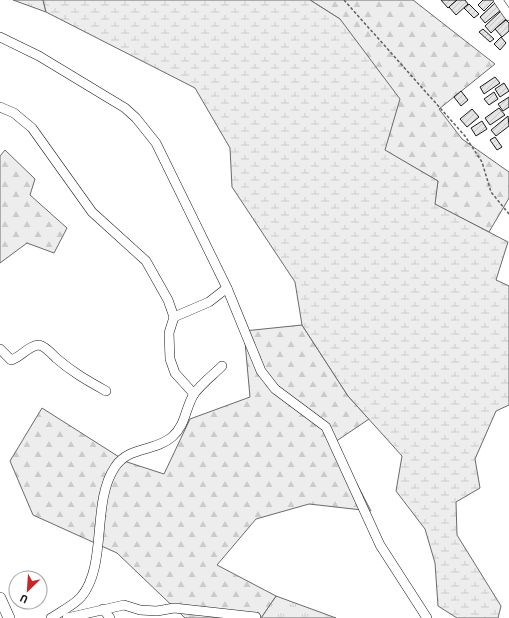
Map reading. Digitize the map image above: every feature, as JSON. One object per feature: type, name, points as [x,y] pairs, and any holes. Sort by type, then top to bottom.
[{"type":"main road","points":[[0,598],[9,618]]},
{"type":"street","points":[[498,0],[509,16]]},
{"type":"street","points":[[0,37],[39,56],[110,98],[136,118],[156,143],[227,288],[261,372],[275,388],[326,427],[380,545],[427,618]]},
{"type":"street","points":[[0,107],[14,113],[32,128],[92,212],[146,261],[168,300],[174,317],[169,333],[170,359],[175,373],[194,394]]},
{"type":"street","points":[[174,317],[209,302],[227,288]]},
{"type":"street","points":[[0,349],[11,360],[39,346],[45,348],[70,370],[106,391]]},
{"type":"street","points":[[51,618],[80,598],[87,588],[93,571],[104,495],[114,467],[122,458],[132,452],[156,446],[172,437],[183,423],[194,394],[222,366]]},
{"type":"street","points":[[66,618],[124,605],[140,610],[157,611],[174,608],[256,617]]},
{"type":"street","points":[[102,609],[110,618]]},
{"type":"path","points":[[344,0],[465,136],[482,162],[491,192],[509,214]]},
{"type":"green space","points":[[13,0],[43,0],[46,12]]},
{"type":"green space","points":[[43,0],[310,0],[340,19],[400,99],[385,150],[438,181],[435,204],[508,242],[496,280],[509,286],[509,405],[496,411],[475,459],[480,488],[456,502],[457,535],[501,606],[498,618],[457,618],[438,606],[435,563],[425,529],[396,491],[402,456],[348,396],[302,325],[295,282],[232,187],[230,148],[195,88],[46,12]]},
{"type":"green space","points":[[310,0],[413,0],[495,64],[439,109],[462,139],[509,172],[509,198],[489,232],[434,204],[438,181],[384,150],[340,19]]},
{"type":"green space","points":[[5,150],[35,179],[30,195],[67,228],[54,253],[27,243],[0,263],[0,156]]},
{"type":"green space","points":[[302,325],[348,396],[369,419],[335,442],[371,511],[309,504],[256,519],[217,565],[276,596],[261,618],[185,618],[117,553],[33,515],[10,461],[42,408],[127,462],[164,474],[190,419],[250,397],[244,331]]},
{"type":"green space","points":[[276,596],[336,618],[261,618]]},
{"type":"building","points":[[441,0],[457,0],[448,8]]},
{"type":"building","points":[[457,0],[465,0],[468,4],[456,15],[449,7]]},
{"type":"building","points":[[483,0],[495,0],[484,11],[478,5]]},
{"type":"building","points":[[495,3],[501,10],[485,23],[480,17]]},
{"type":"building","points":[[469,4],[479,14],[474,18],[464,8]]},
{"type":"building","points":[[501,11],[507,18],[491,33],[485,26]]},
{"type":"building","points":[[506,20],[509,23],[509,31],[502,37],[495,29]]},
{"type":"building","points":[[483,29],[494,39],[490,42],[479,32]]},
{"type":"building","points":[[501,37],[506,43],[500,50],[494,44]]},
{"type":"building","points":[[495,77],[500,83],[484,94],[480,87]]},
{"type":"building","points":[[504,83],[509,91],[500,97],[495,89]]},
{"type":"building","points":[[461,91],[468,100],[461,106],[454,97]]},
{"type":"building","points":[[494,92],[498,99],[489,105],[484,99]]},
{"type":"building","points":[[509,97],[509,107],[503,111],[498,104]]},
{"type":"building","points":[[499,108],[505,115],[490,125],[485,118]]},
{"type":"building","points":[[472,109],[479,117],[467,127],[460,119]]},
{"type":"building","points":[[508,116],[509,126],[496,136],[491,130]]},
{"type":"building","points":[[482,121],[487,129],[476,136],[471,128]]},
{"type":"building","points":[[495,137],[502,147],[497,150],[490,140]]}]
